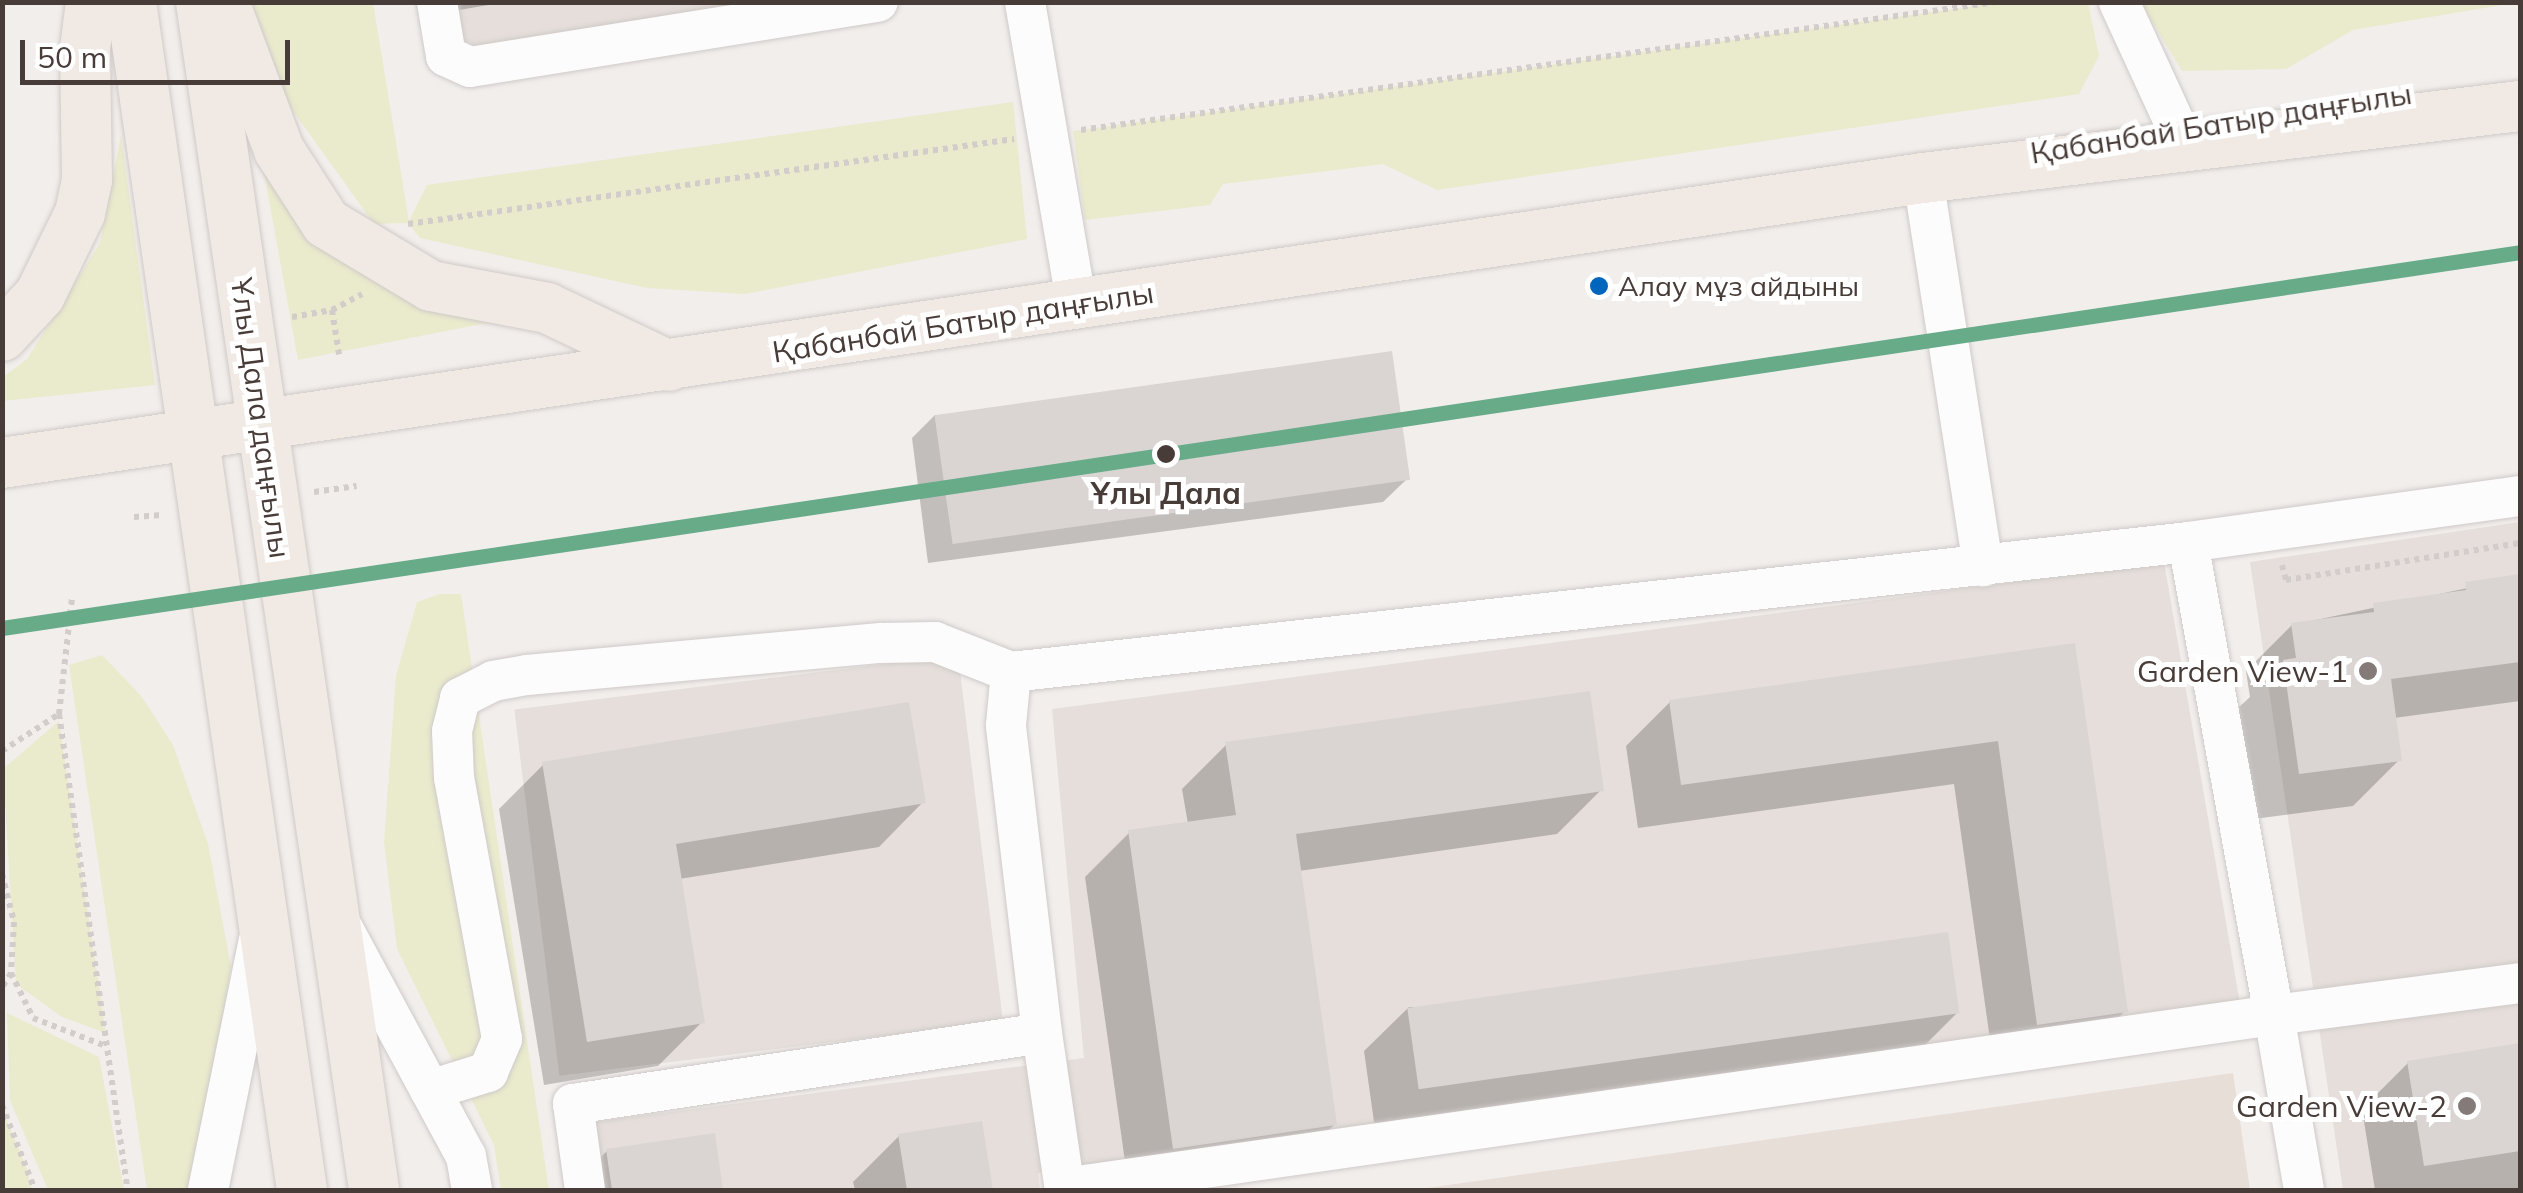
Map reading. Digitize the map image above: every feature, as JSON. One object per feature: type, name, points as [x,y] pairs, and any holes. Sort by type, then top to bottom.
[{"type":"main road","points":[[2,336],[40,295],[80,213],[87,180],[85,50],[91,2]]},
{"type":"main road","points":[[131,2],[302,1190]]},
{"type":"main road","name":"Ұлы Дала даңғылы","points":[[200,2],[374,1190]]},
{"type":"main road","points":[[224,2],[280,150],[326,222],[431,286],[547,308],[670,366]]},
{"type":"main road","name":"Қабанбай Батыр даңғылы","points":[[1923,178],[2176,126],[2520,77]]},
{"type":"main road","name":"Қабанбай Батыр даңғылы","points":[[2,463],[1923,178],[2520,106]]},
{"type":"lane","points":[[436,2],[446,56],[470,67],[878,2]]},
{"type":"lane","points":[[1025,2],[1044,135],[1078,305]]},
{"type":"lane","points":[[2119,2],[2176,126]]},
{"type":"lane","points":[[1923,178],[1984,566]]},
{"type":"lane","points":[[430,1090],[488,1072],[502,1039],[454,778],[452,731],[460,698],[493,682],[527,675],[881,642],[935,642],[1011,672],[1984,566],[2520,496]]},
{"type":"lane","points":[[2188,542],[2304,1190]]},
{"type":"lane","points":[[1011,672],[1006,725],[1042,1033],[1065,1190],[2520,983]]},
{"type":"lane","points":[[333,910],[466,1156],[472,1190]]},
{"type":"lane","points":[[208,1190],[263,921]]},
{"type":"lane","points":[[585,1190],[573,1104],[1042,1033]]},
{"type":"path","points":[[408,223],[1996,2]]},
{"type":"path","points":[[292,317],[332,310],[360,298],[366,286]]},
{"type":"path","points":[[332,310],[339,354]]},
{"type":"path","points":[[308,510],[314,492],[357,486]]},
{"type":"path","points":[[2275,530],[2286,580],[2520,543]]},
{"type":"path","points":[[72,599],[59,714],[127,1189]]},
{"type":"path","points":[[2,751],[59,714]]},
{"type":"path","points":[[2,874],[14,922],[11,973],[2,988]]},
{"type":"path","points":[[11,973],[33,1018],[108,1047]]},
{"type":"path","points":[[2,1105],[35,1190]]},
{"type":"shaded area","points":[[447,3],[763,3],[478,47],[456,37]]},
{"type":"shaded area","points":[[2520,522],[2520,1190],[2343,1190],[2250,562]]},
{"type":"shaded area","points":[[2164,562],[2240,1004],[1038,1173],[1040,1190],[604,1190],[594,1122],[1084,1058],[1052,709]]},
{"type":"shaded area","points":[[958,655],[1003,1021],[559,1076],[514,709]]},
{"type":"shaded area","points":[[2233,1073],[2250,1190],[1413,1190]]},
{"type":"green space","points":[[2520,2],[2353,30],[2286,69],[2182,71],[2141,3]]},
{"type":"green space","points":[[249,3],[373,3],[409,221],[427,185],[1013,102],[1027,239],[745,294],[647,288],[420,238],[408,223],[374,224],[268,76]]},
{"type":"green space","points":[[1996,3],[2088,3],[2099,56],[2079,94],[1437,190],[1383,164],[1223,184],[1210,205],[1085,220],[1073,131]]},
{"type":"green space","points":[[121,135],[155,385],[3,401],[3,377],[27,359],[100,243]]},
{"type":"green space","points":[[258,139],[310,225],[497,321],[298,360]]},
{"type":"green space","points":[[440,594],[461,594],[549,1190],[501,1190],[494,1145],[397,949],[384,842],[396,676],[417,602]]},
{"type":"green space","points":[[102,655],[142,697],[173,745],[208,844],[231,967],[198,1190],[147,1190],[69,665]]},
{"type":"green space","points":[[59,721],[106,1033],[62,1017],[16,984],[3,769]]},
{"type":"green space","points":[[7,1013],[99,1057],[124,1190],[48,1190],[10,1100]]},
{"type":"green space","points":[[2,1109],[27,1169],[32,1190],[3,1190]]},
{"type":"building","points":[[1392,351],[1410,480],[953,544],[934,415]]},
{"type":"building","name":"Garden View-1","points":[[2520,574],[2520,662],[2391,679],[2402,761],[2299,774],[2283,660],[2296,658],[2291,623],[2374,612],[2373,603],[2466,590],[2465,582]]},
{"type":"building","points":[[2075,643],[2128,1012],[2037,1025],[1998,741],[1681,785],[1669,700]]},
{"type":"building","points":[[1590,691],[1604,791],[1296,834],[1337,1125],[1173,1149],[1128,830],[1236,815],[1225,742]]},
{"type":"building","points":[[909,702],[926,803],[676,844],[705,1023],[587,1042],[542,762]]},
{"type":"building","points":[[1948,932],[1959,1013],[1419,1089],[1407,1008]]},
{"type":"building","name":"Garden View-2","points":[[2520,1043],[2520,1151],[2424,1166],[2407,1061]]},
{"type":"building","points":[[982,1121],[993,1190],[907,1190],[898,1134]]},
{"type":"building","points":[[715,1133],[723,1190],[612,1190],[606,1149]]},
{"type":"transit line","points":[[2,628],[2520,252]]},
{"type":"place","name":"Алау мұз айдыны","points":[[1599,286]]},
{"type":"place","name":"Ұлы Дала","points":[[1166,454]]},
{"type":"place","name":"Garden View-1","points":[[2368,671]]},
{"type":"place","name":"Garden View-2","points":[[2467,1106]]}]
